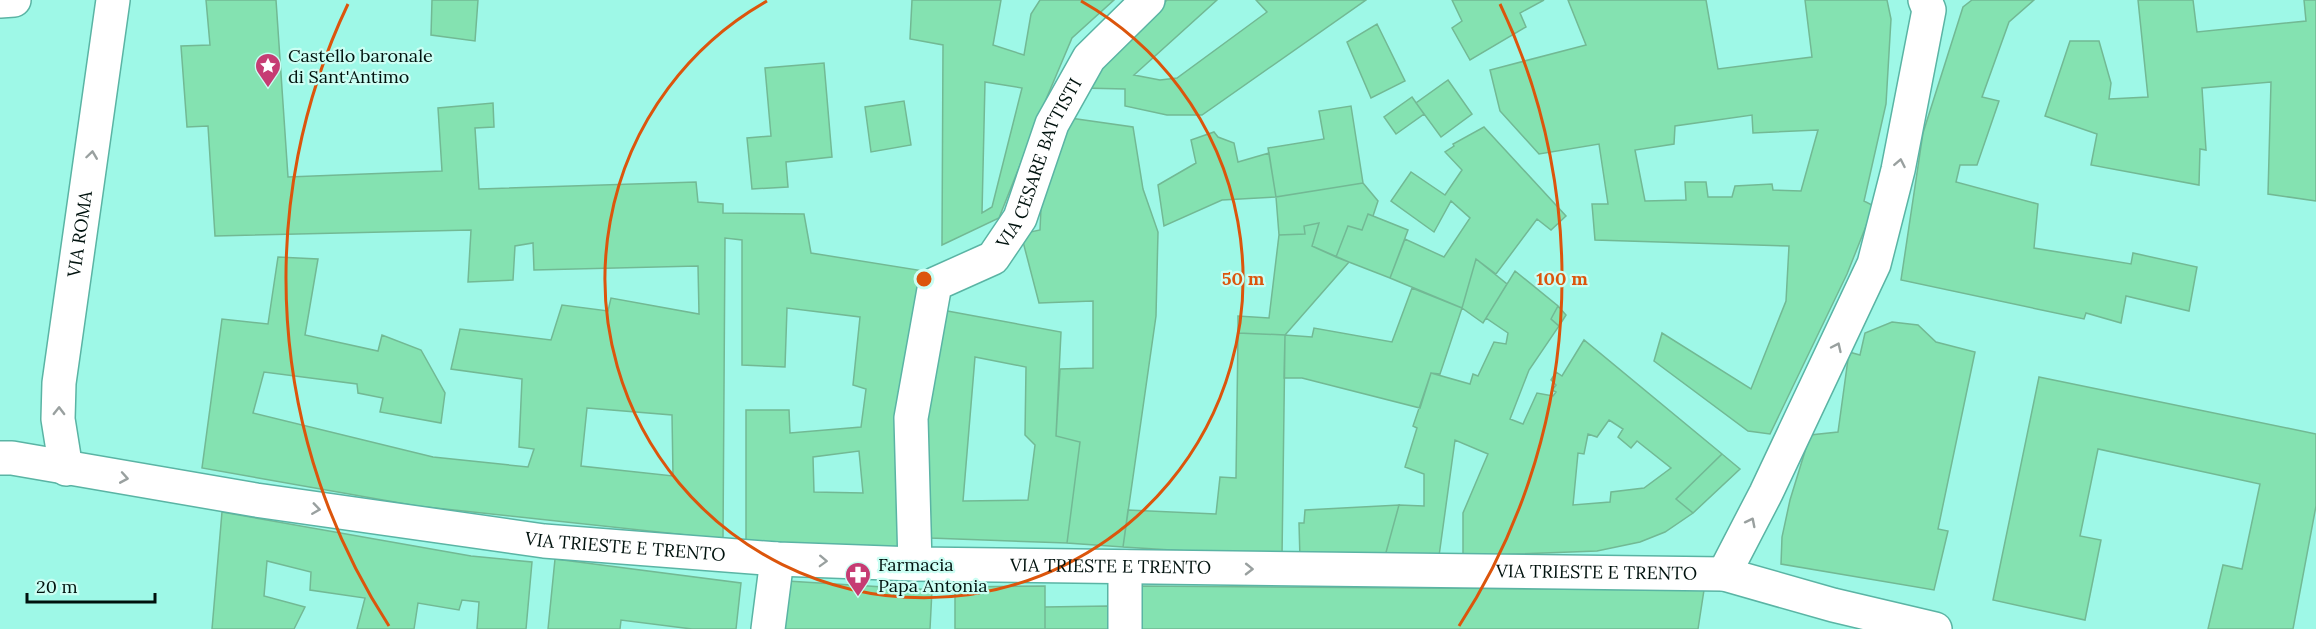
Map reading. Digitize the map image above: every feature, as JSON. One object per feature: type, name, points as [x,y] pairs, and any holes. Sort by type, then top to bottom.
[{"type":"street","points":[[0,1],[14,0]]},
{"type":"street","name":"VIA ROMA","points":[[66,469],[58,419],[59,383],[114,0]]},
{"type":"street","name":"VIA CESARE BATTISTI","points":[[915,564],[911,418],[935,284],[993,258],[1020,218],[1052,124],[1089,58],[1148,0]]},
{"type":"street","points":[[1724,574],[1777,472],[1874,264],[1898,170],[1931,3]]},
{"type":"street","name":"VIA TRIESTE E TRENTO","points":[[0,458],[12,458],[256,501],[544,541],[777,559],[915,564],[1724,574],[1832,617],[1935,629]]},
{"type":"street","points":[[768,629],[777,559]]},
{"type":"street","points":[[1125,567],[1125,629]]},
{"type":"building","points":[[206,0],[276,0],[288,177],[442,171],[438,108],[493,103],[494,127],[475,128],[479,189],[696,182],[698,202],[723,204],[723,213],[804,214],[811,253],[924,271],[899,419],[899,549],[746,542],[746,410],[789,410],[790,433],[861,427],[866,389],[853,385],[860,317],[787,308],[785,367],[742,365],[742,240],[725,238],[723,539],[417,506],[202,468],[222,319],[268,324],[278,257],[318,259],[305,335],[378,351],[382,335],[421,350],[445,393],[441,423],[380,412],[383,398],[358,393],[357,384],[264,372],[253,413],[433,457],[528,467],[534,449],[519,447],[522,379],[451,369],[460,329],[551,340],[562,305],[608,311],[611,298],[699,314],[698,266],[534,270],[533,243],[515,246],[513,280],[468,282],[471,230],[215,236],[208,126],[187,127],[181,46],[210,45]],"holes":[[[587,408],[672,415],[673,476],[581,466]],[[859,451],[863,493],[814,492],[813,457]]]},
{"type":"building","points":[[432,0],[478,0],[475,41],[431,35]]},
{"type":"building","points":[[912,0],[1001,0],[993,45],[1024,55],[1031,14],[1040,0],[1114,0],[1072,38],[999,218],[942,245],[943,45],[910,39]],"holes":[[[985,82],[1022,88],[992,207],[982,213]]]},
{"type":"building","points":[[1167,0],[1217,0],[1134,75],[1160,80],[1177,78],[1267,12],[1256,0],[1366,0],[1202,115],[1167,115],[1125,106],[1125,89],[1083,88]]},
{"type":"building","points":[[1452,0],[1544,0],[1520,13],[1526,27],[1470,60],[1452,28],[1462,21]]},
{"type":"building","points":[[1568,0],[1706,0],[1718,69],[1812,57],[1805,0],[1887,0],[1891,19],[1886,104],[1864,201],[1874,206],[1847,274],[1770,434],[1748,431],[1654,361],[1662,333],[1751,389],[1786,301],[1789,246],[1595,240],[1592,204],[1608,204],[1599,144],[1539,154],[1500,111],[1490,70],[1586,45]],"holes":[[[1752,115],[1753,133],[1818,130],[1801,191],[1773,190],[1772,184],[1735,186],[1732,197],[1708,197],[1706,182],[1685,182],[1686,200],[1645,201],[1635,150],[1674,144],[1675,126]]]},
{"type":"building","points":[[1972,0],[2034,0],[2009,22],[1982,97],[1999,101],[1977,165],[1960,165],[1956,182],[2038,204],[2034,248],[2131,264],[2133,253],[2197,267],[2189,311],[2126,296],[2121,323],[2086,313],[2084,319],[1901,280],[1923,133],[1963,7]]},
{"type":"building","points":[[2138,0],[2193,0],[2197,32],[2306,21],[2304,0],[2316,0],[2316,201],[2268,194],[2271,82],[2202,88],[2206,150],[2200,149],[2199,185],[2091,165],[2097,134],[2045,116],[2070,41],[2099,41],[2111,83],[2109,99],[2148,97]]},
{"type":"building","points":[[1377,24],[1405,81],[1371,98],[1347,42]]},
{"type":"building","points":[[824,63],[832,157],[786,162],[788,187],[752,189],[747,138],[771,136],[765,68]]},
{"type":"building","points":[[1448,80],[1472,114],[1441,137],[1416,103]]},
{"type":"building","points":[[1412,97],[1424,114],[1396,134],[1384,117]]},
{"type":"building","points":[[904,101],[911,145],[871,152],[865,107]]},
{"type":"building","points":[[1351,106],[1363,183],[1276,197],[1268,148],[1324,139],[1319,111]]},
{"type":"building","points":[[1070,118],[1133,127],[1143,189],[1158,232],[1156,316],[1123,547],[1067,543],[1080,442],[1056,436],[1060,369],[1093,368],[1093,301],[1039,303],[1021,234],[1040,230],[1042,185]]},
{"type":"building","points":[[1484,127],[1566,216],[1551,230],[1537,219],[1496,274],[1476,259],[1462,308],[1390,278],[1405,239],[1444,257],[1470,218],[1451,201],[1434,232],[1391,201],[1411,172],[1445,195],[1462,170],[1445,152],[1454,146],[1453,144]]},
{"type":"building","points":[[1214,132],[1218,137],[1234,143],[1238,162],[1269,153],[1276,197],[1222,200],[1164,226],[1158,185],[1196,163],[1191,140]]},
{"type":"building","points":[[1363,183],[1378,201],[1373,216],[1368,214],[1362,230],[1348,226],[1336,257],[1312,246],[1319,223],[1304,226],[1305,234],[1279,235],[1276,197]]},
{"type":"building","points":[[1368,214],[1408,230],[1390,278],[1336,257],[1348,226],[1362,230]]},
{"type":"building","points":[[1319,223],[1312,246],[1349,262],[1285,335],[1238,333],[1238,316],[1269,318],[1279,235],[1305,234],[1304,226]]},
{"type":"building","points":[[1476,259],[1507,284],[1483,323],[1462,308]]},
{"type":"building","points":[[1515,271],[1558,306],[1551,319],[1559,326],[1529,370],[1510,419],[1523,424],[1537,393],[1553,396],[1556,392],[1552,390],[1556,385],[1551,380],[1556,372],[1562,376],[1584,340],[1722,454],[1676,499],[1693,513],[1665,532],[1640,542],[1597,551],[1463,556],[1463,513],[1488,454],[1455,440],[1439,556],[1385,556],[1399,505],[1424,506],[1424,474],[1405,467],[1417,428],[1413,426],[1431,373],[1470,384],[1473,374],[1478,376],[1494,342],[1506,344],[1508,333],[1486,318]],"holes":[[[1609,420],[1623,429],[1618,437],[1631,448],[1637,441],[1671,468],[1644,488],[1611,492],[1610,502],[1573,505],[1578,453],[1584,454],[1588,434],[1597,437]]]},
{"type":"building","points":[[1412,288],[1462,308],[1440,374],[1431,373],[1420,408],[1302,378],[1284,378],[1285,335],[1312,337],[1314,328],[1392,342]]},
{"type":"building","points":[[1558,306],[1566,315],[1559,326],[1551,319]]},
{"type":"building","points":[[942,310],[1061,332],[1056,436],[1080,442],[1067,543],[930,538],[924,429]],"holes":[[[975,357],[1026,367],[1025,435],[1035,445],[1028,500],[963,501]]]},
{"type":"building","points":[[1892,322],[1918,325],[1936,342],[1975,352],[1938,529],[1948,531],[1934,590],[1781,564],[1782,537],[1790,500],[1810,435],[1838,432],[1849,352],[1860,355],[1865,333]]},
{"type":"building","points":[[1238,333],[1285,335],[1282,557],[1123,547],[1128,510],[1216,514],[1220,477],[1236,478]]},
{"type":"building","points":[[2039,377],[2316,434],[2316,506],[2293,629],[2208,629],[2223,565],[2242,569],[2260,484],[2098,449],[2080,536],[2101,540],[2085,620],[1993,600]]},
{"type":"building","points":[[1722,454],[1740,469],[1693,513],[1676,499]]},
{"type":"building","points":[[1399,505],[1385,556],[1300,559],[1299,523],[1304,523],[1305,510]]},
{"type":"building","points":[[222,512],[471,556],[532,562],[526,629],[477,629],[479,602],[462,600],[459,610],[418,603],[414,629],[357,629],[365,598],[310,590],[311,572],[267,561],[264,596],[305,607],[294,629],[212,629]]},
{"type":"building","points":[[555,559],[741,583],[736,629],[692,629],[621,620],[620,629],[548,629]]},
{"type":"building","points":[[787,581],[932,590],[930,629],[781,629]]},
{"type":"building","points":[[1045,586],[1045,629],[955,629],[955,587]]},
{"type":"building","points":[[1137,586],[1704,590],[1698,629],[1137,629]]},
{"type":"building","points":[[1108,606],[1109,629],[1045,629],[1045,607]]},
{"type":"place","name":"Castello baronale di Sant'Antimo","points":[[268,89]]},
{"type":"place","name":"Farmacia Papa Antonia","points":[[858,598]]}]
